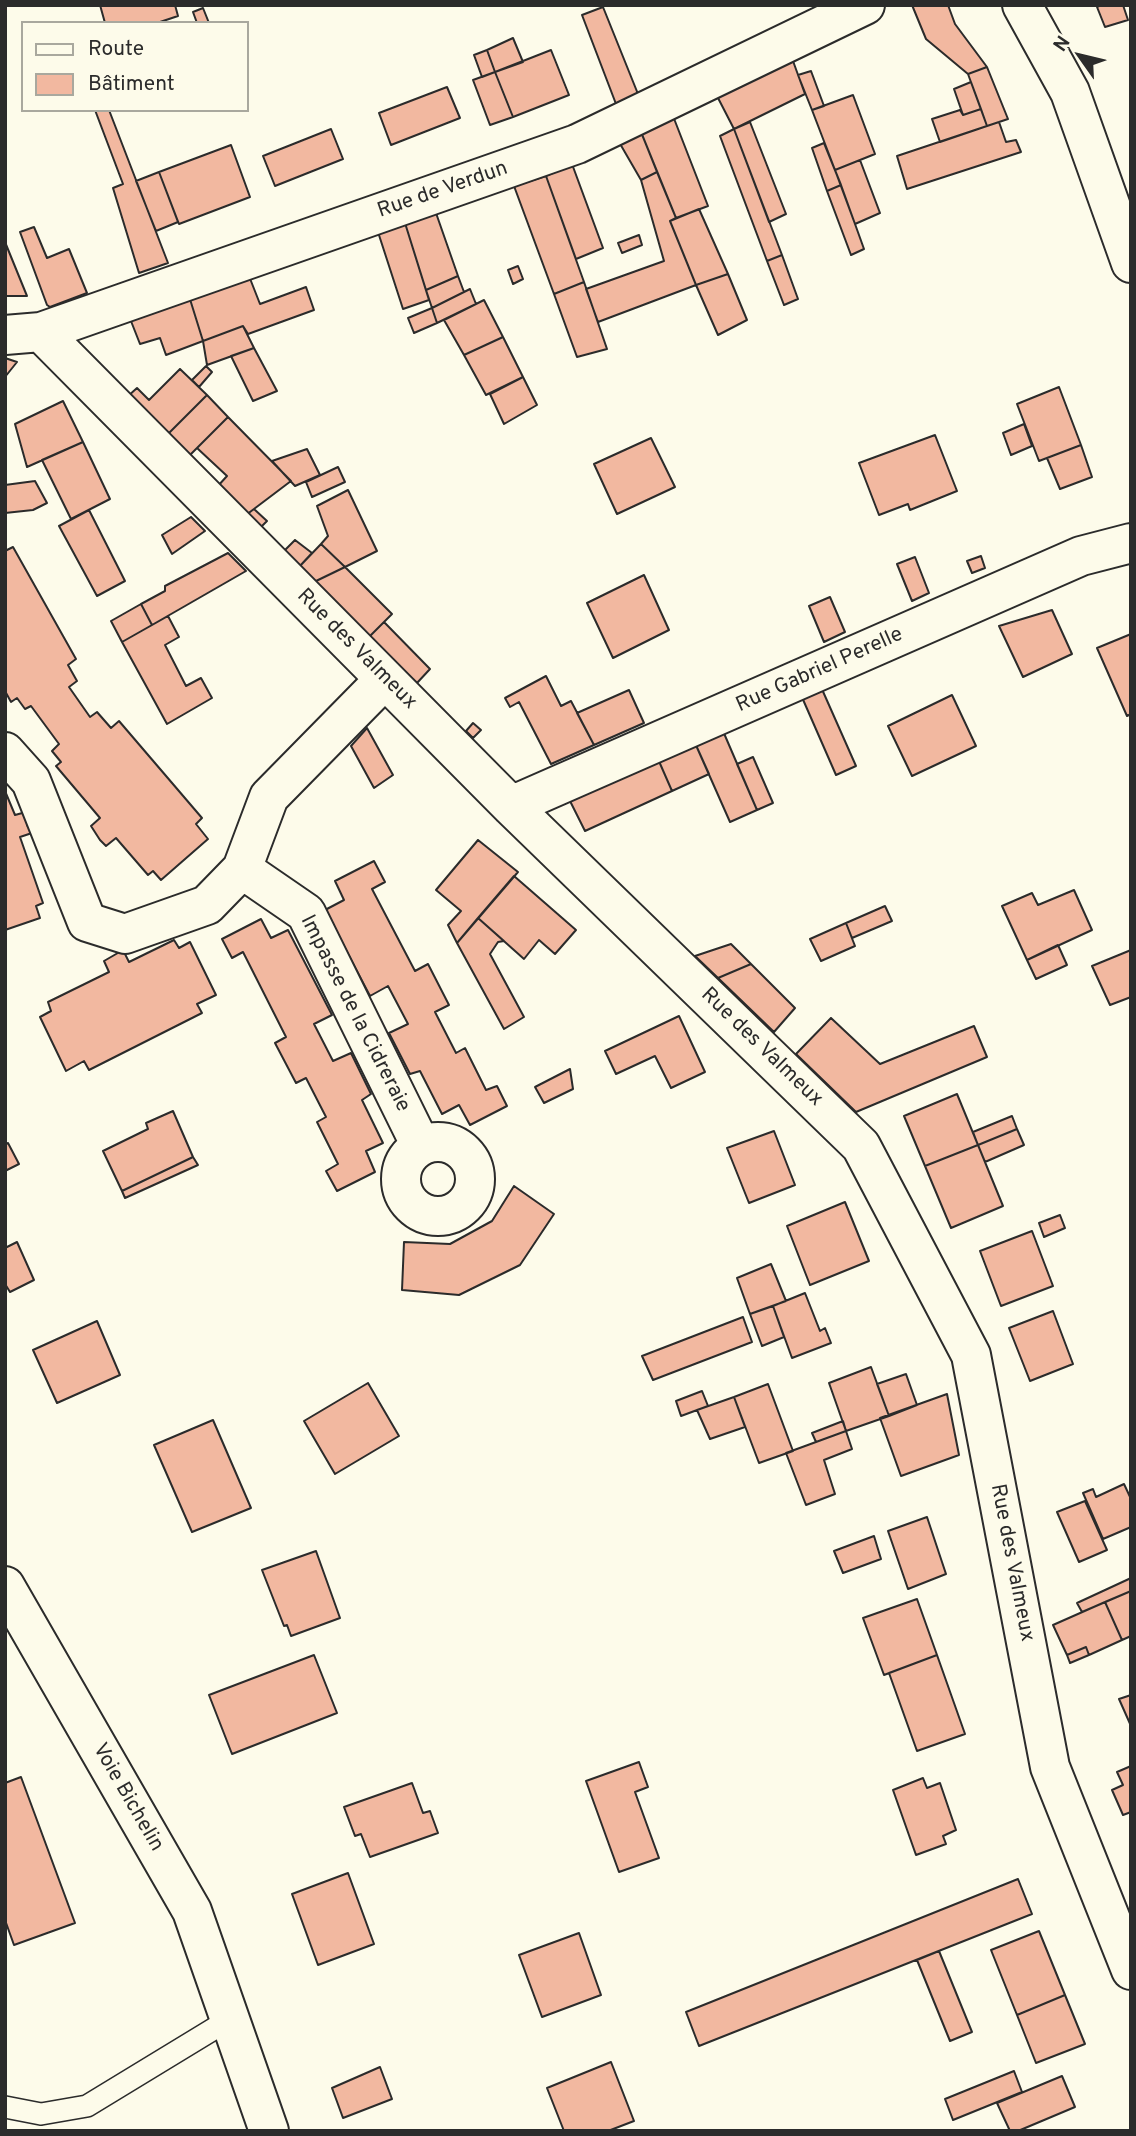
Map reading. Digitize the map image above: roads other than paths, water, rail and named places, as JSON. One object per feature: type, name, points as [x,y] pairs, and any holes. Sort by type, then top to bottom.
[{"type":"street","name":"Rue de Verdun","points":[[23,334],[577,144],[865,5]]},
{"type":"street","points":[[1022,5],[1070,92],[1131,263]]},
{"type":"street","name":"Rue des Valmeux","points":[[23,334],[385,679],[511,806],[861,1146],[971,1355],[1050,1768],[1131,1970]]},
{"type":"street","name":"Rue Gabriel Perelle","points":[[511,806],[1081,556],[1131,542]]},
{"type":"street","points":[[5,752],[31,781],[88,922],[125,934],[207,905],[242,869],[269,797],[385,679]]},
{"type":"street","name":"Impasse de la Cidreraie","points":[[242,869],[306,913],[421,1146]]},
{"type":"street","name":"Voie Bichelin","points":[[5,1586],[192,1911],[269,2131]]},
{"type":"lane","points":[[5,2107],[44,2122],[87,2106],[230,2019]]}]
